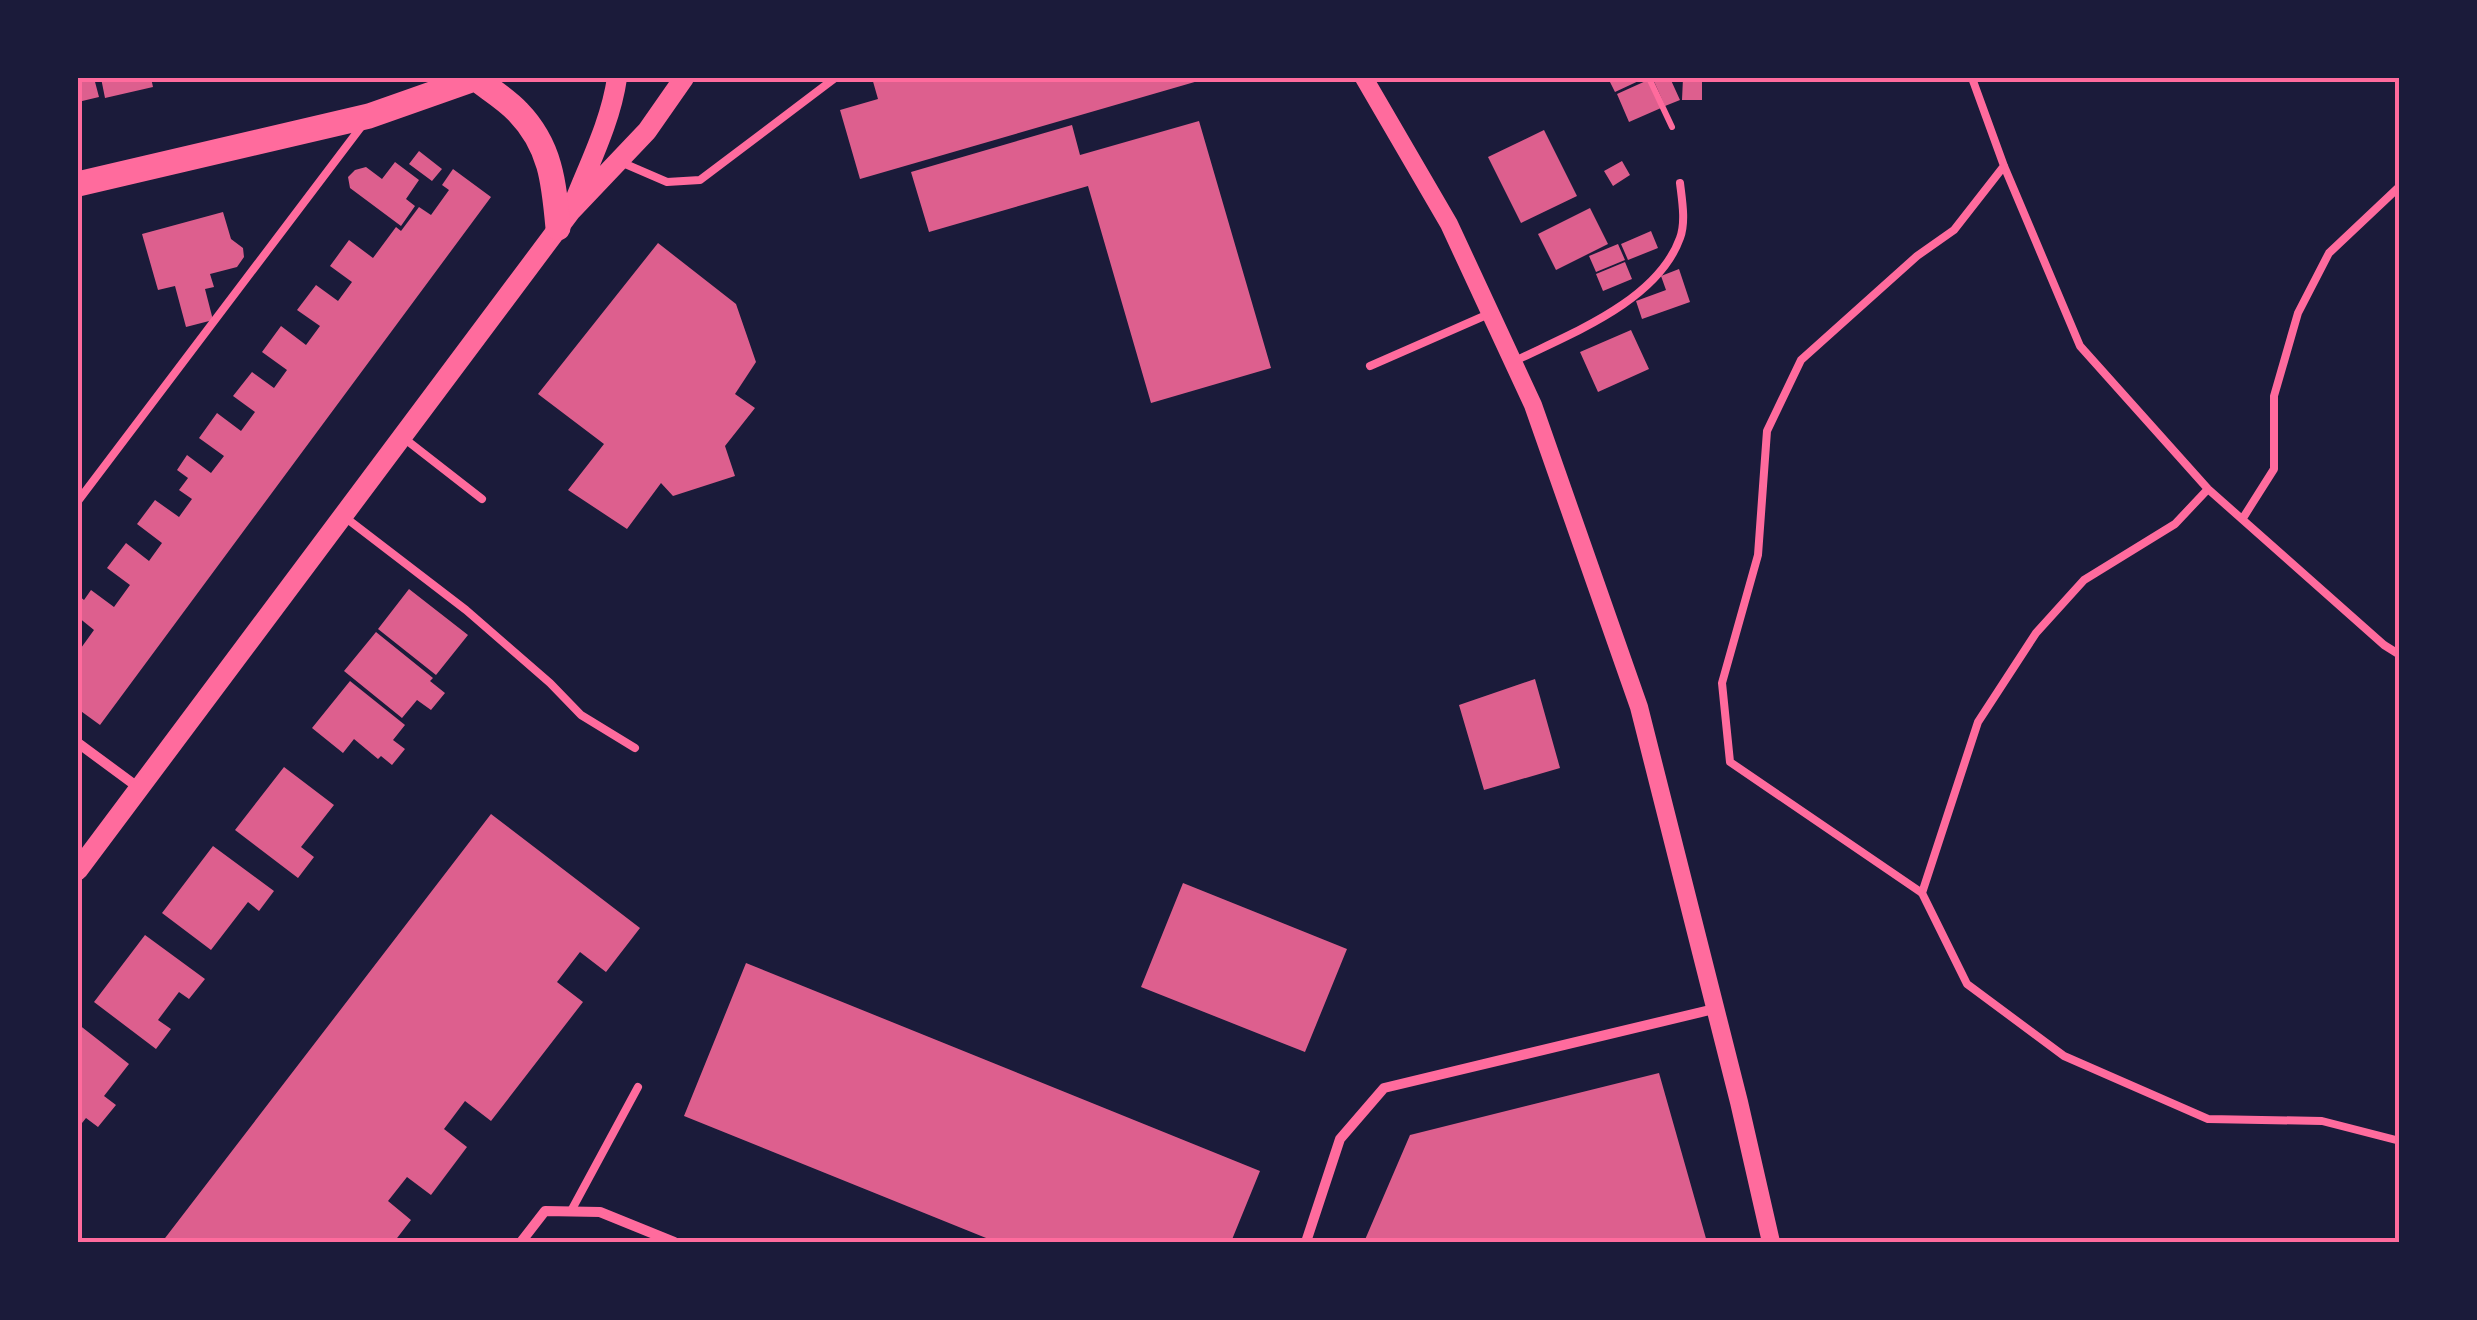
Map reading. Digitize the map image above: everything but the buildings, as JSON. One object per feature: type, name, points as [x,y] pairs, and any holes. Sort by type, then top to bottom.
[{"type":"main road","points":[[78,184],[369,116],[476,78],[518,112],[544,147],[564,219]]},
{"type":"main road","points":[[564,219],[598,144],[617,78]]},
{"type":"main road","points":[[78,870],[564,219],[646,131],[684,78]]},
{"type":"street","points":[[1364,78],[1449,224],[1532,405],[1639,706],[1772,1242]]},
{"type":"street","points":[[78,743],[139,789]]},
{"type":"street","points":[[1306,1242],[1340,1139],[1384,1088],[1714,1008]]},
{"type":"street","points":[[521,1242],[546,1211],[600,1212],[656,1239],[674,1242]]},
{"type":"lane","points":[[618,160],[667,182],[700,180],[835,78]]},
{"type":"lane","points":[[1972,78],[2004,166],[2080,346],[2208,488],[2384,646],[2400,654]]},
{"type":"lane","points":[[78,501],[369,116]]},
{"type":"lane","points":[[2004,166],[1954,230],[1917,256],[1801,360],[1766,432],[1758,555],[1722,683],[1730,762],[1922,893],[1967,984],[2064,1056],[2208,1118],[2322,1120],[2400,1141]]},
{"type":"lane","points":[[1513,362],[1629,302],[1648,284],[1682,236],[1680,183]]},
{"type":"lane","points":[[2243,518],[2274,469],[2274,396],[2298,313],[2329,253],[2400,186]]},
{"type":"lane","points":[[1370,366],[1491,313]]},
{"type":"lane","points":[[402,436],[482,499]]},
{"type":"lane","points":[[1922,893],[1978,722],[2036,633],[2084,580],[2175,524],[2208,488]]},
{"type":"lane","points":[[343,515],[466,610],[550,682],[581,715],[635,748]]},
{"type":"lane","points":[[571,1212],[638,1087]]},
{"type":"path","points":[[1649,78],[1672,126]]}]
